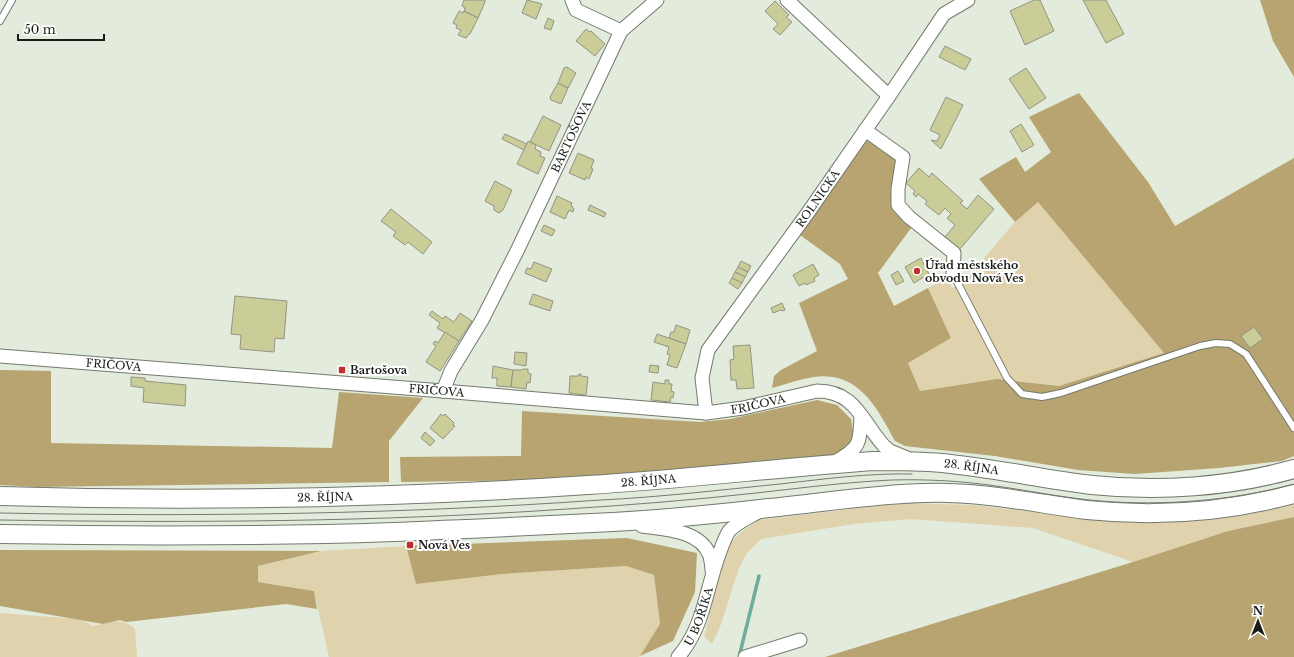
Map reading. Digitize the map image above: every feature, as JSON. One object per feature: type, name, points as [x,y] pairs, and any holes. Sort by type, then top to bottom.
[{"type":"main road","name":"28. ŘÍJNA","points":[[0,496],[122,499],[232,499],[389,496],[589,485],[873,461],[916,461],[973,467],[1085,484],[1132,487],[1170,487],[1216,484],[1264,476],[1294,469]]},
{"type":"main road","points":[[0,534],[148,536],[410,532],[616,522],[765,509],[836,500],[929,492],[976,494],[1087,510],[1156,512],[1232,507],[1294,494]]},
{"type":"street","points":[[572,0],[576,10],[621,31]]},
{"type":"street","name":"BARTOŠOVA","points":[[443,391],[451,371],[482,320],[517,251],[621,31],[657,0]]},
{"type":"street","points":[[787,0],[889,96]]},
{"type":"street","name":"ROLNICKÁ","points":[[706,413],[702,378],[708,350],[807,214],[944,14],[968,0]]},
{"type":"street","points":[[865,130],[903,157],[898,189],[898,205],[909,217],[954,253],[953,274]]},
{"type":"street","name":"FRIČOVA","points":[[0,356],[706,413],[743,408],[806,393],[823,391],[838,395],[855,406],[884,446],[896,454],[916,461]]},
{"type":"street","points":[[833,464],[849,455],[856,448],[860,436],[861,416]]},
{"type":"street","name":"U BOŘÍKA","points":[[678,657],[687,646],[696,630],[724,540],[729,532],[738,524],[765,509]]},
{"type":"street","points":[[616,522],[668,529],[684,532],[692,536],[700,542],[708,552],[713,573]]},
{"type":"street","points":[[745,657],[800,640]]},
{"type":"lane","points":[[0,21],[12,0]]},
{"type":"lane","points":[[953,274],[1008,378],[1022,394],[1042,398],[1200,346],[1216,343],[1230,344],[1246,354],[1294,428]]},
{"type":"shaded area","points":[[1260,0],[1294,0],[1294,77],[1273,41]]},
{"type":"shaded area","points":[[1079,93],[1148,182],[1175,226],[1294,158],[1294,456],[1282,461],[1219,468],[1135,474],[1078,470],[995,456],[905,446],[895,441],[881,416],[865,394],[855,386],[843,380],[830,377],[814,377],[772,388],[774,376],[781,370],[817,351],[799,303],[848,279],[840,264],[800,235],[867,140],[897,159],[894,195],[917,220],[878,273],[894,306],[928,288],[951,338],[908,363],[920,391],[997,379],[1059,386],[1164,353],[1038,202],[1015,222],[979,179],[1016,157],[1025,172],[1051,152],[1029,117]]},
{"type":"shaded area","points":[[1038,202],[1164,353],[1059,386],[997,379],[920,391],[908,363],[951,338],[928,288],[947,278],[952,288],[963,283],[1015,222]]},
{"type":"shaded area","points":[[0,370],[51,371],[51,443],[332,448],[339,392],[423,398],[389,441],[389,482],[36,487],[0,485]]},
{"type":"shaded area","points":[[817,400],[837,405],[851,419],[854,437],[847,449],[836,455],[543,480],[401,482],[400,457],[521,456],[522,411],[700,422],[730,419]]},
{"type":"shaded area","points":[[902,503],[973,505],[1084,518],[1294,503],[1294,517],[1228,531],[1133,562],[1033,528],[911,519],[854,524],[761,539],[747,553],[739,568],[720,627],[712,644],[704,636],[727,547],[741,532],[759,520]]},
{"type":"shaded area","points":[[1294,517],[1294,657],[825,657],[1133,562],[1228,531]]},
{"type":"shaded area","points":[[627,538],[697,553],[695,592],[673,641],[640,656],[660,624],[654,575],[626,566],[502,574],[416,584],[406,546]]},
{"type":"shaded area","points":[[406,546],[416,584],[502,574],[626,566],[654,575],[660,625],[638,657],[329,657],[314,591],[258,582],[258,566],[321,551]]},
{"type":"shaded area","points":[[0,550],[321,551],[258,566],[258,582],[314,591],[317,609],[286,604],[126,622],[120,620],[103,624],[0,606]]},
{"type":"shaded area","points":[[0,613],[77,619],[93,626],[110,622],[125,623],[135,629],[137,657],[0,657]]},
{"type":"building","points":[[464,0],[485,0],[478,18],[464,11],[465,8],[462,6]]},
{"type":"building","points":[[527,0],[542,4],[536,19],[522,13]]},
{"type":"building","points":[[1034,0],[1040,0],[1054,31],[1025,45],[1010,11]]},
{"type":"building","points":[[1083,0],[1106,0],[1124,34],[1106,43]]},
{"type":"building","points":[[775,1],[789,15],[786,17],[792,22],[780,35],[773,29],[778,24],[765,11]]},
{"type":"building","points":[[459,11],[463,13],[464,11],[478,18],[470,34],[466,38],[458,35],[461,30],[456,28],[457,25],[453,23]]},
{"type":"building","points":[[548,18],[554,21],[551,30],[544,28]]},
{"type":"building","points":[[586,29],[590,32],[591,31],[605,44],[595,56],[576,41]]},
{"type":"building","points":[[945,46],[971,59],[965,70],[939,57]]},
{"type":"building","points":[[567,67],[576,73],[568,88],[558,83],[564,68]]},
{"type":"building","points":[[1026,68],[1046,98],[1029,109],[1009,79]]},
{"type":"building","points":[[558,83],[568,88],[561,104],[551,100],[550,97]]},
{"type":"building","points":[[946,97],[963,105],[941,149],[931,140],[937,141],[940,135],[930,130]]},
{"type":"building","points":[[543,116],[561,125],[549,151],[530,142]]},
{"type":"building","points":[[1021,124],[1034,145],[1022,152],[1010,131]]},
{"type":"building","points":[[505,134],[527,144],[524,150],[502,139]]},
{"type":"building","points":[[528,141],[536,145],[535,149],[541,152],[540,156],[545,158],[538,174],[517,164]]},
{"type":"building","points":[[578,153],[594,160],[591,168],[593,169],[589,179],[586,177],[585,180],[569,173]]},
{"type":"building","points":[[919,168],[929,177],[932,173],[963,201],[960,203],[967,209],[978,195],[994,209],[959,250],[945,237],[955,225],[947,218],[951,214],[945,208],[939,215],[925,204],[927,201],[918,194],[916,197],[913,194],[915,191],[906,183]]},
{"type":"building","points":[[495,181],[512,190],[503,210],[499,213],[494,210],[494,206],[485,201]]},
{"type":"building","points":[[557,196],[572,203],[571,205],[574,209],[573,212],[569,210],[565,219],[550,212]]},
{"type":"building","points":[[590,205],[606,213],[604,217],[588,210]]},
{"type":"building","points":[[391,209],[432,242],[423,254],[408,242],[405,245],[393,236],[396,232],[381,221]]},
{"type":"building","points":[[544,225],[555,230],[552,236],[541,231]]},
{"type":"building","name":"Úřad městského obvodu Nová Ves","points":[[921,258],[929,274],[914,283],[905,267]]},
{"type":"building","points":[[741,261],[751,266],[748,272],[738,267]]},
{"type":"building","points":[[534,262],[552,269],[546,282],[525,273],[527,268],[531,269]]},
{"type":"building","points":[[813,264],[819,275],[814,278],[815,281],[799,286],[793,275]]},
{"type":"building","points":[[738,267],[748,272],[745,277],[735,272]]},
{"type":"building","points":[[898,271],[904,281],[896,285],[891,275]]},
{"type":"building","points":[[735,272],[745,277],[742,283],[732,278]]},
{"type":"building","points":[[732,278],[742,283],[738,289],[729,283]]},
{"type":"building","points":[[533,294],[553,301],[550,311],[529,304]]},
{"type":"building","points":[[235,296],[287,301],[284,339],[275,338],[274,352],[240,349],[241,335],[231,334]]},
{"type":"building","points":[[782,303],[785,310],[773,313],[771,308]]},
{"type":"building","points":[[432,311],[443,319],[445,316],[454,322],[460,313],[472,321],[459,341],[437,328],[440,323],[429,315]]},
{"type":"building","points":[[676,325],[690,330],[686,344],[669,338],[671,332],[674,332]]},
{"type":"building","points":[[1254,327],[1263,339],[1250,348],[1241,336]]},
{"type":"building","points":[[445,332],[459,341],[440,371],[426,362],[436,346],[433,344],[435,341],[438,343]]},
{"type":"building","points":[[657,334],[686,344],[677,368],[667,365],[670,355],[667,354],[669,347],[654,342]]},
{"type":"building","points":[[750,345],[754,388],[737,389],[736,380],[731,380],[730,360],[734,359],[733,346]]},
{"type":"building","points":[[515,352],[527,353],[526,366],[514,364]]},
{"type":"building","points":[[650,365],[659,366],[658,373],[649,372]]},
{"type":"building","points":[[493,366],[513,370],[511,387],[497,386],[497,378],[492,378]]},
{"type":"building","points":[[528,369],[528,373],[531,374],[530,383],[527,382],[526,389],[511,387],[513,370]]},
{"type":"building","points":[[579,374],[581,374],[581,376],[588,377],[586,395],[569,393],[570,376],[579,376]]},
{"type":"building","points":[[131,377],[145,378],[145,381],[186,385],[185,406],[143,402],[144,388],[131,386]]},
{"type":"building","points":[[665,380],[669,380],[669,384],[672,384],[671,391],[674,392],[673,398],[671,397],[670,402],[651,400],[653,382],[665,384]]},
{"type":"building","points":[[441,414],[443,416],[445,414],[455,426],[443,439],[430,428]]},
{"type":"building","points":[[425,432],[435,441],[430,446],[421,438]]},
{"type":"waterway","points":[[740,653],[759,576]]},
{"type":"tram line","points":[[0,513],[151,515],[301,513],[526,505],[646,497],[879,474],[912,474]]},
{"type":"tram line","points":[[0,520],[213,521],[425,517],[638,504],[892,480],[957,482],[996,486],[1087,500],[1148,503],[1197,501],[1246,495],[1294,484]]},
{"type":"place","name":"Úřad městského obvodu Nová Ves","points":[[917,271]]},
{"type":"place","name":"Bartošova","points":[[342,370]]},
{"type":"place","name":"Nová Ves","points":[[410,545]]}]
